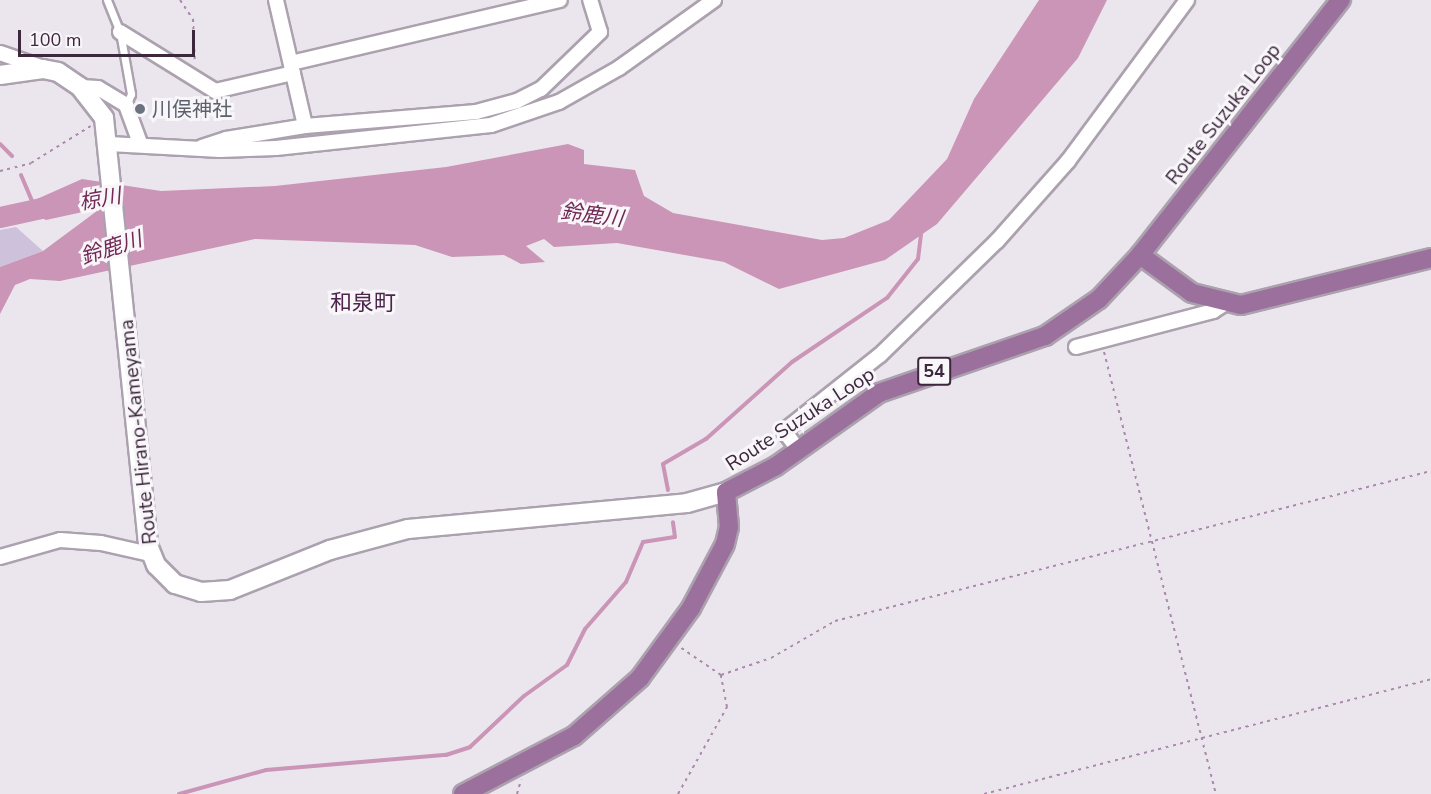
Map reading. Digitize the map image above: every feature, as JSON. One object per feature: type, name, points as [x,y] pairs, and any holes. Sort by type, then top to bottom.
[{"type":"main road","name":"Route Suzuka Loop","points":[[463,794],[537,759],[583,729],[624,694],[670,641],[725,544],[729,527],[726,492],[759,477],[879,393],[919,376],[1022,346],[1059,329],[1099,299],[1140,255],[1341,0]]},
{"type":"main road","points":[[0,75],[43,69],[58,72]]},
{"type":"main road","name":"Route Hirano-Kameyama","points":[[58,72],[80,87],[104,118],[110,150],[149,550],[176,584],[215,592],[350,543],[408,529],[687,502],[726,492]]},
{"type":"main road","points":[[1140,255],[1192,293],[1224,304],[1241,305],[1431,258]]},
{"type":"street","points":[[276,0],[305,126]]},
{"type":"street","points":[[120,32],[125,31],[215,91],[292,68],[560,0]]},
{"type":"street","points":[[200,148],[226,139],[305,126],[476,112],[517,101],[540,89],[600,32],[590,0]]},
{"type":"street","points":[[110,150],[140,143],[200,148],[276,148],[491,125],[559,102],[619,68],[714,0]]},
{"type":"street","points":[[798,449],[784,431],[880,354],[997,241],[1068,161],[1186,0]]},
{"type":"street","points":[[0,71],[0,55],[58,72]]},
{"type":"street","points":[[80,87],[98,88],[126,105],[140,143]]},
{"type":"street","points":[[1076,347],[1213,311],[1224,304]]},
{"type":"street","points":[[0,556],[60,540],[149,550]]},
{"type":"lane","points":[[107,0],[120,32],[131,94],[126,105]]},
{"type":"path","points":[[180,0],[193,19],[191,45],[198,81]]},
{"type":"path","points":[[0,171],[31,163],[52,153],[104,118]]},
{"type":"path","points":[[1101,341],[1215,794]]},
{"type":"path","points":[[721,675],[771,658],[835,621],[1431,471]]},
{"type":"path","points":[[670,641],[721,675],[727,691],[724,718],[678,794]]},
{"type":"path","points":[[984,794],[1431,679]]},
{"type":"shaded area","points":[[16,227],[43,251],[0,267],[0,230]]},
{"type":"water","name":"鈴鹿川","points":[[1039,0],[1107,0],[1078,58],[937,224],[885,260],[779,289],[724,262],[617,243],[554,247],[544,239],[526,246],[545,262],[521,264],[504,255],[452,257],[415,245],[255,239],[60,281],[30,279],[15,285],[0,314],[0,267],[43,251],[101,208],[46,220],[19,207],[82,179],[161,191],[275,186],[446,167],[568,144],[584,150],[584,164],[635,170],[644,196],[673,213],[822,240],[844,238],[889,220],[947,159],[974,99]]},
{"type":"waterway","points":[[0,144],[12,156]]},
{"type":"waterway","points":[[21,175],[34,205]]},
{"type":"waterway","name":"椋川","points":[[0,217],[55,205]]},
{"type":"waterway","points":[[668,490],[663,464],[706,439],[792,362],[887,298],[918,259],[921,233]]},
{"type":"waterway","points":[[179,794],[266,770],[446,755],[470,747],[524,696],[567,665],[585,629],[626,582],[643,542],[675,537],[673,522]]},
{"type":"place","name":"川俣神社","points":[[140,109]]},
{"type":"district","name":"和泉町","points":[[363,304]]}]
